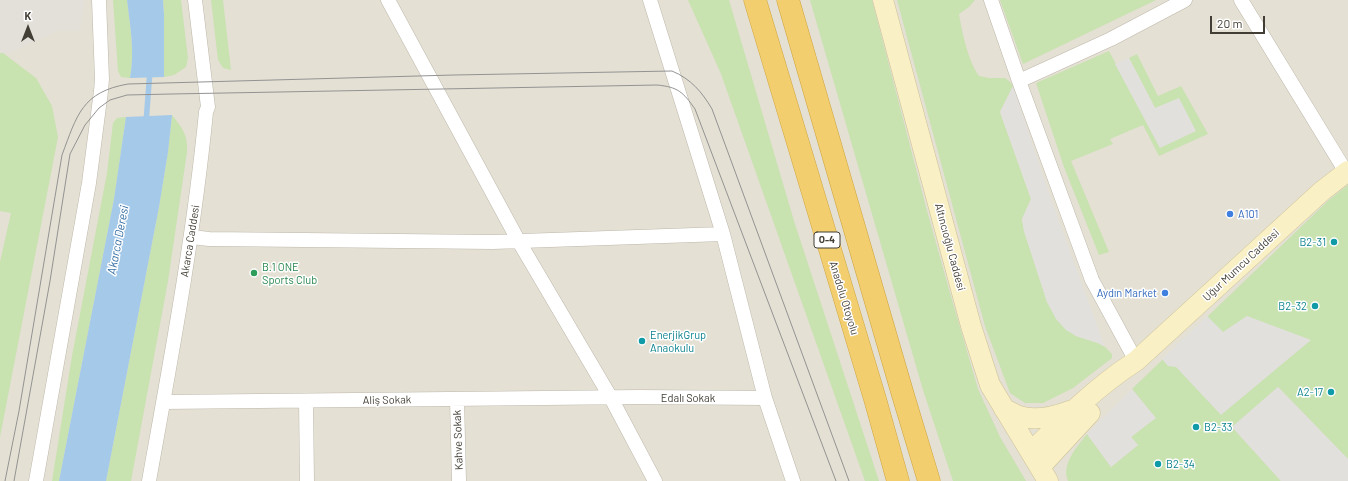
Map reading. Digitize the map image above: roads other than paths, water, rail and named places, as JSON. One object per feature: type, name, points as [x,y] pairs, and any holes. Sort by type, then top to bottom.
[{"type":"highway","name":"Anadolu Otoyolu","points":[[755,0],[875,399],[898,481]]},
{"type":"highway","name":"O-4","points":[[788,0],[929,481]]},
{"type":"street","points":[[36,481],[89,183],[101,87],[99,0]]},
{"type":"street","name":"Akarca Caddesi","points":[[149,481],[164,402],[191,237],[206,112],[208,107],[195,0]]},
{"type":"street","points":[[388,0],[518,240],[611,398],[655,481]]},
{"type":"street","points":[[650,0],[723,234],[765,398],[793,481]]},
{"type":"street","name":"Altıncıoğlu Caddesi","points":[[883,0],[971,326],[990,385],[1040,467]]},
{"type":"street","points":[[991,0],[1092,280],[1136,361]]},
{"type":"street","points":[[1019,81],[1111,39],[1185,0]]},
{"type":"street","points":[[1241,0],[1347,172]]},
{"type":"street","name":"Uğur Mumcu Caddesi","points":[[1136,361],[1322,192],[1347,172]]},
{"type":"street","points":[[191,237],[209,239],[485,242],[723,234]]},
{"type":"street","points":[[1004,409],[1020,416],[1036,418],[1053,417],[1074,409],[1118,372],[1136,361]]},
{"type":"street","points":[[1040,467],[1072,431],[1124,380],[1136,361]]},
{"type":"street","name":"Edalı Sokak","points":[[611,398],[765,398]]},
{"type":"street","name":"Aliş Sokak","points":[[164,402],[611,398]]},
{"type":"street","name":"Kahve Sokak","points":[[457,399],[459,481]]},
{"type":"street","points":[[306,400],[307,481]]},
{"type":"street","points":[[1040,467],[1074,409]]},
{"type":"water","points":[[127,0],[163,0],[164,77],[130,78],[132,48]]},
{"type":"water","points":[[172,115],[168,152],[159,207],[106,481],[59,481],[114,199],[126,117]]},
{"type":"waterway","name":"Akarca Deresi","points":[[146,123],[150,70]]},
{"type":"tram line","points":[[5,481],[19,411],[62,155],[77,117],[91,99],[100,93],[128,84],[454,75],[672,71],[690,82],[704,97],[712,109],[849,481]]},
{"type":"tram line","points":[[14,481],[50,281],[70,154],[85,125],[99,108],[110,100],[127,95],[657,85],[670,87],[679,91],[687,98],[695,109],[836,481]]},
{"type":"place","name":"A101","points":[[1230,214]]},
{"type":"place","name":"B2-31","points":[[1334,242]]},
{"type":"place","name":"B.1 ONE Sports Club","points":[[254,273]]},
{"type":"place","name":"Aydın Market","points":[[1165,293]]},
{"type":"place","name":"B2-32","points":[[1315,306]]},
{"type":"place","name":"EnerjikGrup Anaokulu","points":[[642,341]]},
{"type":"place","name":"A2-17","points":[[1331,392]]},
{"type":"place","name":"B2-33","points":[[1196,427]]},
{"type":"place","name":"B2-34","points":[[1158,464]]}]
